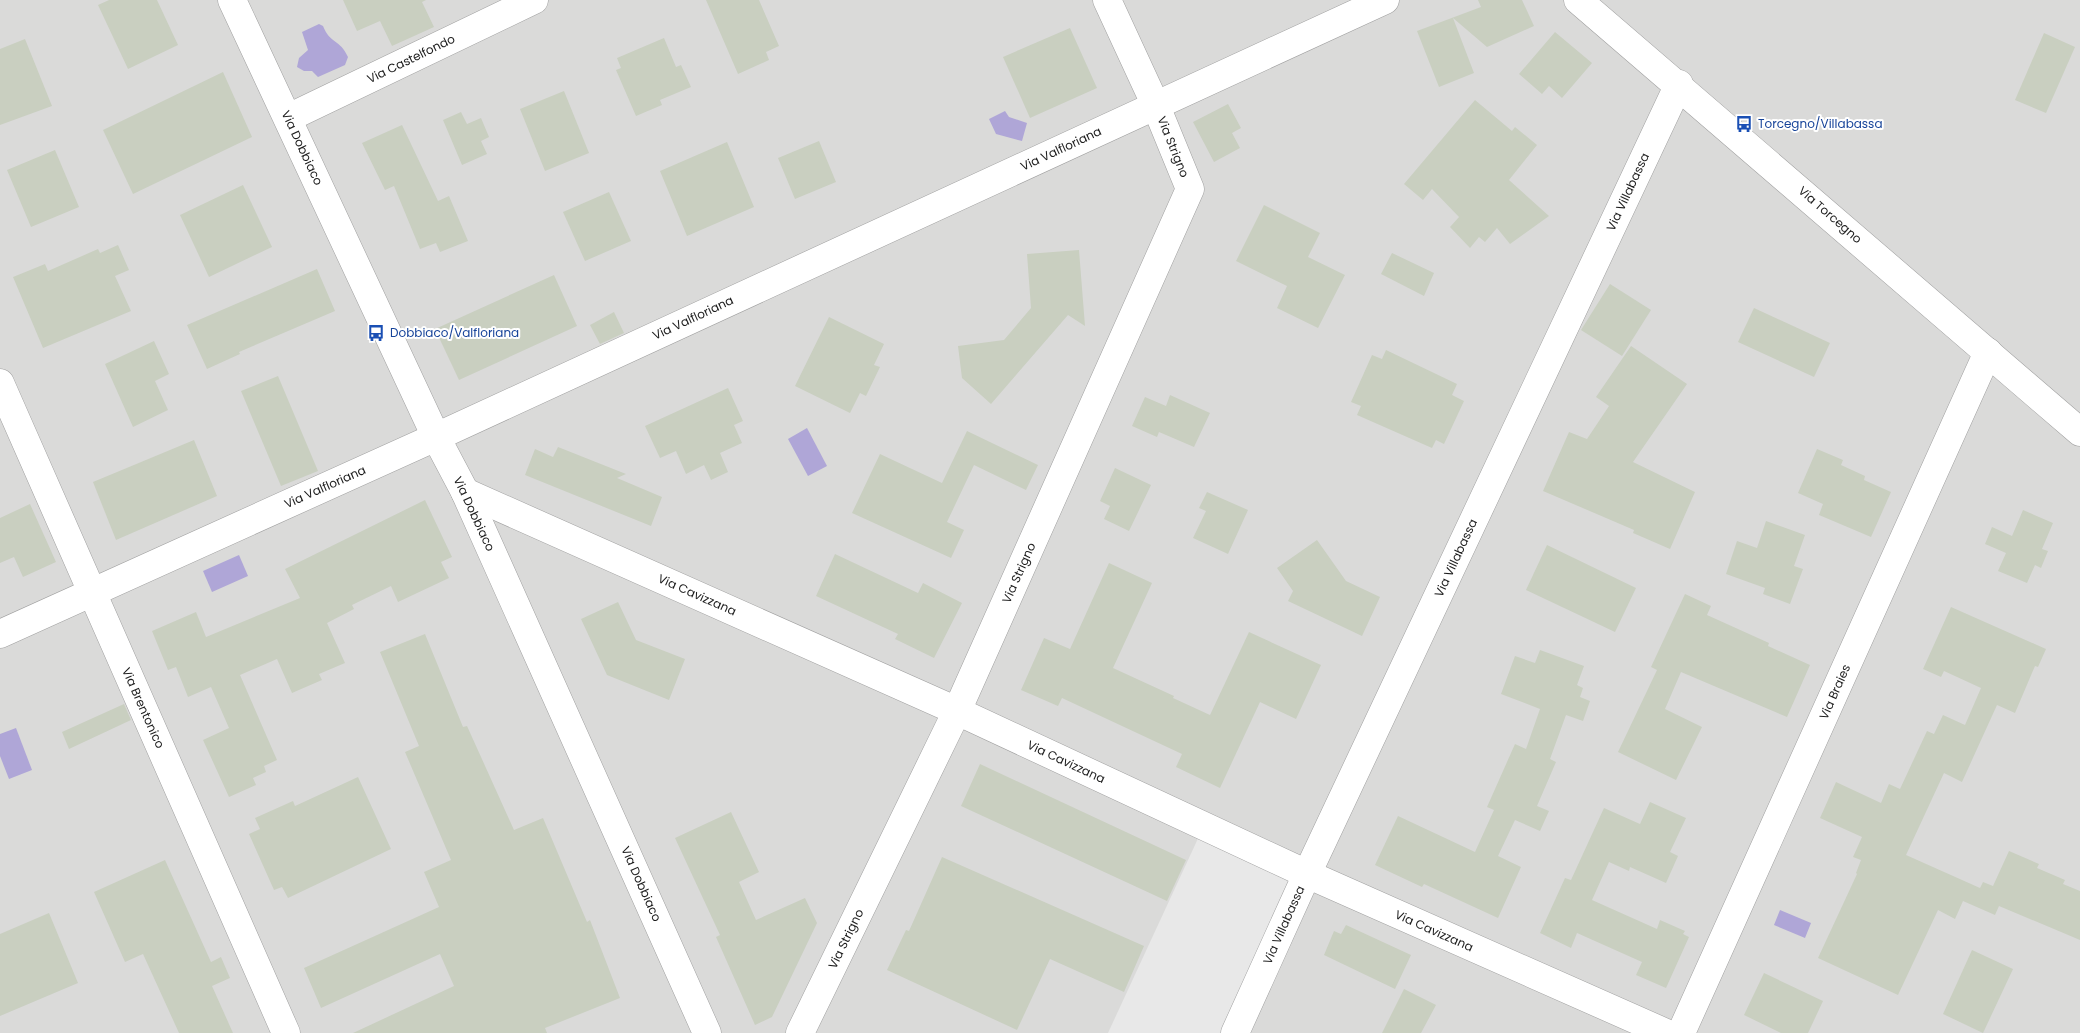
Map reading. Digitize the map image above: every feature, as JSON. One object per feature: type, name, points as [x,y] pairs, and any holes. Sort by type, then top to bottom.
[{"type":"street","name":"Via Dobbiaco","points":[[232,0],[436,437],[465,492],[707,1033]]},
{"type":"street","name":"Via Castelfondo","points":[[288,118],[534,0]]},
{"type":"street","name":"Via Strigno","points":[[800,1033],[957,711],[1190,189],[1156,106],[1107,0]]},
{"type":"street","name":"Via Valfloriana","points":[[0,634],[436,437],[1386,0]]},
{"type":"street","name":"Via Torcegno","points":[[1578,0],[1678,84],[2080,432]]},
{"type":"street","name":"Via Villabassa","points":[[1235,1033],[1307,874],[1678,84]]},
{"type":"street","name":"Via Braies","points":[[1681,1033],[1988,352]]},
{"type":"street","name":"Via Brentonico","points":[[0,383],[286,1033]]},
{"type":"street","name":"Via Cavizzana","points":[[465,492],[957,711],[1307,874],[1666,1033]]},
{"type":"shaded area","points":[[0,0],[2080,0],[2080,1033],[0,1033]]},
{"type":"shaded area","points":[[319,24],[342,47],[348,57],[345,65],[318,77],[312,71],[304,71],[297,67],[299,58],[308,50],[302,32]]},
{"type":"shaded area","points":[[1005,111],[1009,117],[1027,123],[1022,141],[996,134],[989,119]]},
{"type":"shaded area","points":[[807,428],[827,466],[808,476],[788,439]]},
{"type":"shaded area","points":[[239,555],[248,576],[212,592],[203,571]]},
{"type":"shaded area","points":[[16,728],[32,770],[9,779],[0,756],[0,734]]},
{"type":"shaded area","points":[[1201,832],[1299,877],[1228,1033],[1108,1033]]},
{"type":"shaded area","points":[[1780,910],[1811,923],[1805,938],[1774,925]]},
{"type":"building","points":[[109,0],[157,0],[178,45],[128,69],[98,5]]},
{"type":"building","points":[[343,0],[426,0],[422,2],[434,27],[392,46],[380,21],[357,31]]},
{"type":"building","points":[[706,0],[759,0],[779,46],[766,52],[769,60],[738,74]]},
{"type":"building","points":[[1478,0],[1522,0],[1534,26],[1487,47],[1453,18],[1474,73],[1439,87],[1417,31],[1481,7]]},
{"type":"building","points":[[1070,28],[1097,88],[1030,118],[1003,57]]},
{"type":"building","points":[[1555,32],[1592,63],[1562,98],[1549,86],[1542,94],[1519,74]]},
{"type":"building","points":[[2044,33],[2075,47],[2046,113],[2015,100]]},
{"type":"building","points":[[664,38],[676,67],[681,65],[691,87],[660,100],[662,105],[636,116],[616,70],[621,68],[617,58]]},
{"type":"building","points":[[25,39],[52,106],[0,125],[0,49]]},
{"type":"building","points":[[223,72],[252,137],[133,194],[103,130]]},
{"type":"building","points":[[564,91],[589,153],[545,171],[520,109]]},
{"type":"building","points":[[1475,100],[1512,131],[1515,127],[1537,145],[1509,180],[1549,216],[1510,244],[1497,228],[1485,242],[1479,237],[1470,248],[1450,227],[1459,217],[1432,189],[1423,200],[1404,184]]},
{"type":"building","points":[[1228,104],[1241,128],[1232,133],[1240,148],[1214,162],[1193,122]]},
{"type":"building","points":[[461,112],[467,124],[481,118],[489,137],[481,141],[487,154],[462,165],[443,120]]},
{"type":"building","points":[[402,125],[438,201],[449,196],[468,241],[440,252],[436,243],[420,249],[394,186],[385,190],[362,143]]},
{"type":"building","points":[[819,141],[836,182],[795,199],[778,158]]},
{"type":"building","points":[[727,142],[754,207],[687,236],[660,171]]},
{"type":"building","points":[[55,150],[79,207],[31,227],[7,170]]},
{"type":"building","points":[[243,185],[272,247],[209,277],[180,215]]},
{"type":"building","points":[[609,192],[631,241],[585,261],[563,212]]},
{"type":"building","points":[[1264,205],[1320,233],[1308,257],[1345,275],[1318,328],[1277,308],[1287,286],[1236,261]]},
{"type":"building","points":[[118,245],[129,270],[115,276],[131,311],[43,348],[13,277],[45,264],[48,271],[98,249],[100,253]]},
{"type":"building","points":[[1079,250],[1085,326],[1068,315],[991,404],[962,378],[958,346],[1004,340],[1031,308],[1027,254]]},
{"type":"building","points":[[1392,253],[1434,273],[1424,296],[1381,274]]},
{"type":"building","points":[[317,269],[335,311],[239,352],[240,354],[207,369],[187,325]]},
{"type":"building","points":[[554,275],[577,326],[459,380],[435,329]]},
{"type":"building","points":[[1610,284],[1651,310],[1622,356],[1581,330]]},
{"type":"building","points":[[1754,308],[1830,343],[1814,377],[1738,342]]},
{"type":"building","points":[[614,312],[624,333],[600,344],[590,325]]},
{"type":"building","points":[[829,317],[884,344],[874,365],[880,367],[866,396],[860,393],[850,413],[795,386]]},
{"type":"building","points":[[154,341],[169,374],[155,381],[168,410],[133,427],[105,364]]},
{"type":"building","points":[[1631,346],[1687,384],[1633,462],[1695,492],[1670,549],[1633,533],[1634,530],[1543,491],[1569,432],[1587,439],[1609,406],[1596,397]]},
{"type":"building","points":[[1386,350],[1457,384],[1452,395],[1464,401],[1444,444],[1436,440],[1432,448],[1357,415],[1361,406],[1351,402],[1372,355],[1382,359]]},
{"type":"building","points":[[278,376],[318,471],[281,486],[241,391]]},
{"type":"building","points":[[728,388],[743,421],[734,425],[742,443],[720,453],[728,472],[711,480],[704,465],[686,474],[676,451],[660,458],[645,426]]},
{"type":"building","points":[[1170,395],[1210,413],[1194,447],[1159,432],[1157,437],[1132,426],[1145,397],[1166,406]]},
{"type":"building","points":[[967,431],[1038,465],[1026,490],[974,465],[947,522],[964,530],[951,558],[852,513],[880,454],[942,483]]},
{"type":"building","points":[[194,440],[217,496],[116,540],[93,482]]},
{"type":"building","points":[[558,447],[626,474],[617,478],[662,497],[651,526],[525,475],[535,449],[553,457]]},
{"type":"building","points":[[1817,449],[1843,460],[1841,465],[1865,476],[1864,480],[1891,492],[1871,537],[1819,515],[1823,504],[1798,493]]},
{"type":"building","points":[[1115,468],[1151,485],[1129,531],[1104,519],[1110,506],[1100,501]]},
{"type":"building","points":[[1207,492],[1248,510],[1228,554],[1193,538],[1206,511],[1199,508]]},
{"type":"building","points":[[425,500],[452,557],[441,562],[449,578],[398,602],[391,586],[352,605],[354,609],[327,623],[345,663],[319,674],[322,680],[292,693],[277,659],[240,675],[277,760],[264,766],[266,772],[253,778],[256,785],[229,797],[203,740],[229,728],[211,687],[188,697],[176,667],[168,670],[152,631],[196,612],[206,637],[300,598],[285,569]]},
{"type":"building","points":[[30,504],[56,562],[23,577],[14,557],[0,563],[0,518]]},
{"type":"building","points":[[2023,510],[2053,523],[2042,549],[2048,551],[2041,568],[2035,565],[2027,583],[1998,571],[2006,553],[1985,544],[1992,527],[2012,536]]},
{"type":"building","points":[[1766,521],[1805,535],[1794,566],[1803,569],[1790,604],[1763,594],[1765,588],[1726,574],[1737,541],[1757,548]]},
{"type":"building","points":[[1317,540],[1346,581],[1380,597],[1362,636],[1288,601],[1293,591],[1277,568]]},
{"type":"building","points":[[1547,545],[1636,588],[1615,632],[1526,590]]},
{"type":"building","points":[[835,554],[918,593],[923,583],[962,603],[934,658],[895,639],[898,634],[816,596]]},
{"type":"building","points":[[1109,563],[1152,583],[1113,668],[1174,696],[1173,698],[1210,715],[1249,632],[1321,665],[1296,719],[1260,702],[1220,788],[1176,767],[1182,754],[1062,698],[1058,706],[1021,690],[1044,638],[1070,649]]},
{"type":"building","points":[[1685,594],[1711,606],[1707,615],[1769,643],[1768,646],[1810,665],[1787,717],[1681,672],[1665,709],[1702,727],[1676,780],[1618,752],[1657,670],[1651,667]]},
{"type":"building","points":[[618,602],[636,640],[685,659],[669,700],[607,675],[581,619]]},
{"type":"building","points":[[1951,607],[2046,649],[2038,667],[2035,666],[2015,713],[1997,705],[1962,782],[1944,773],[1906,855],[1980,888],[1983,882],[1993,886],[2009,851],[2039,864],[2037,868],[2065,880],[2063,884],[2080,891],[2080,940],[1999,906],[1995,915],[1963,901],[1955,919],[1938,910],[1898,995],[1818,958],[1857,874],[1861,860],[1853,857],[1862,837],[1820,818],[1836,782],[1881,803],[1889,784],[1900,789],[1927,731],[1934,734],[1943,715],[1965,725],[1981,688],[1944,671],[1941,677],[1923,669]]},
{"type":"building","points":[[425,634],[463,727],[467,726],[514,830],[543,818],[587,922],[590,920],[620,998],[545,1028],[547,1033],[353,1033],[454,986],[440,954],[321,1008],[304,968],[439,907],[424,872],[451,860],[405,752],[419,746],[380,652]]},
{"type":"building","points":[[1540,650],[1584,666],[1577,685],[1583,688],[1580,697],[1590,701],[1583,721],[1566,715],[1550,759],[1556,762],[1537,806],[1549,811],[1540,831],[1515,820],[1498,856],[1521,867],[1498,918],[1424,884],[1422,887],[1375,865],[1398,816],[1475,852],[1494,810],[1487,807],[1515,744],[1526,749],[1540,709],[1501,694],[1515,656],[1535,663]]},
{"type":"building","points":[[124,704],[131,720],[69,749],[62,732]]},
{"type":"building","points":[[980,764],[1186,860],[1167,901],[961,806]]},
{"type":"building","points":[[358,777],[391,849],[288,898],[282,887],[274,890],[249,834],[260,829],[255,818],[293,801],[295,806]]},
{"type":"building","points":[[1650,802],[1686,818],[1670,852],[1678,856],[1666,883],[1630,867],[1629,871],[1609,862],[1592,900],[1657,929],[1660,920],[1685,931],[1683,934],[1689,937],[1666,988],[1636,975],[1642,962],[1577,933],[1571,948],[1540,933],[1565,878],[1571,880],[1604,808],[1640,824]]},
{"type":"building","points":[[731,812],[759,872],[739,882],[756,920],[805,898],[817,923],[772,1017],[755,1025],[716,937],[720,935],[675,838]]},
{"type":"building","points":[[942,857],[1144,946],[1124,992],[1050,959],[1017,1030],[887,970],[906,930],[909,931]]},
{"type":"building","points":[[165,860],[211,962],[221,957],[230,978],[212,986],[233,1033],[179,1033],[143,954],[125,962],[94,892]]},
{"type":"building","points":[[49,913],[78,983],[0,1016],[0,934]]},
{"type":"building","points":[[1346,925],[1411,955],[1395,989],[1324,955],[1334,931],[1341,934]]},
{"type":"building","points":[[1972,950],[2013,969],[1983,1033],[1943,1014]]},
{"type":"building","points":[[1764,973],[1823,1001],[1808,1033],[1781,1033],[1744,1015]]},
{"type":"building","points":[[1404,989],[1436,1005],[1421,1033],[1382,1033]]},
{"type":"place","name":"Torcegno/Villabassa","points":[[1744,124]]},
{"type":"place","name":"Dobbiaco/Valfloriana","points":[[376,333]]}]
